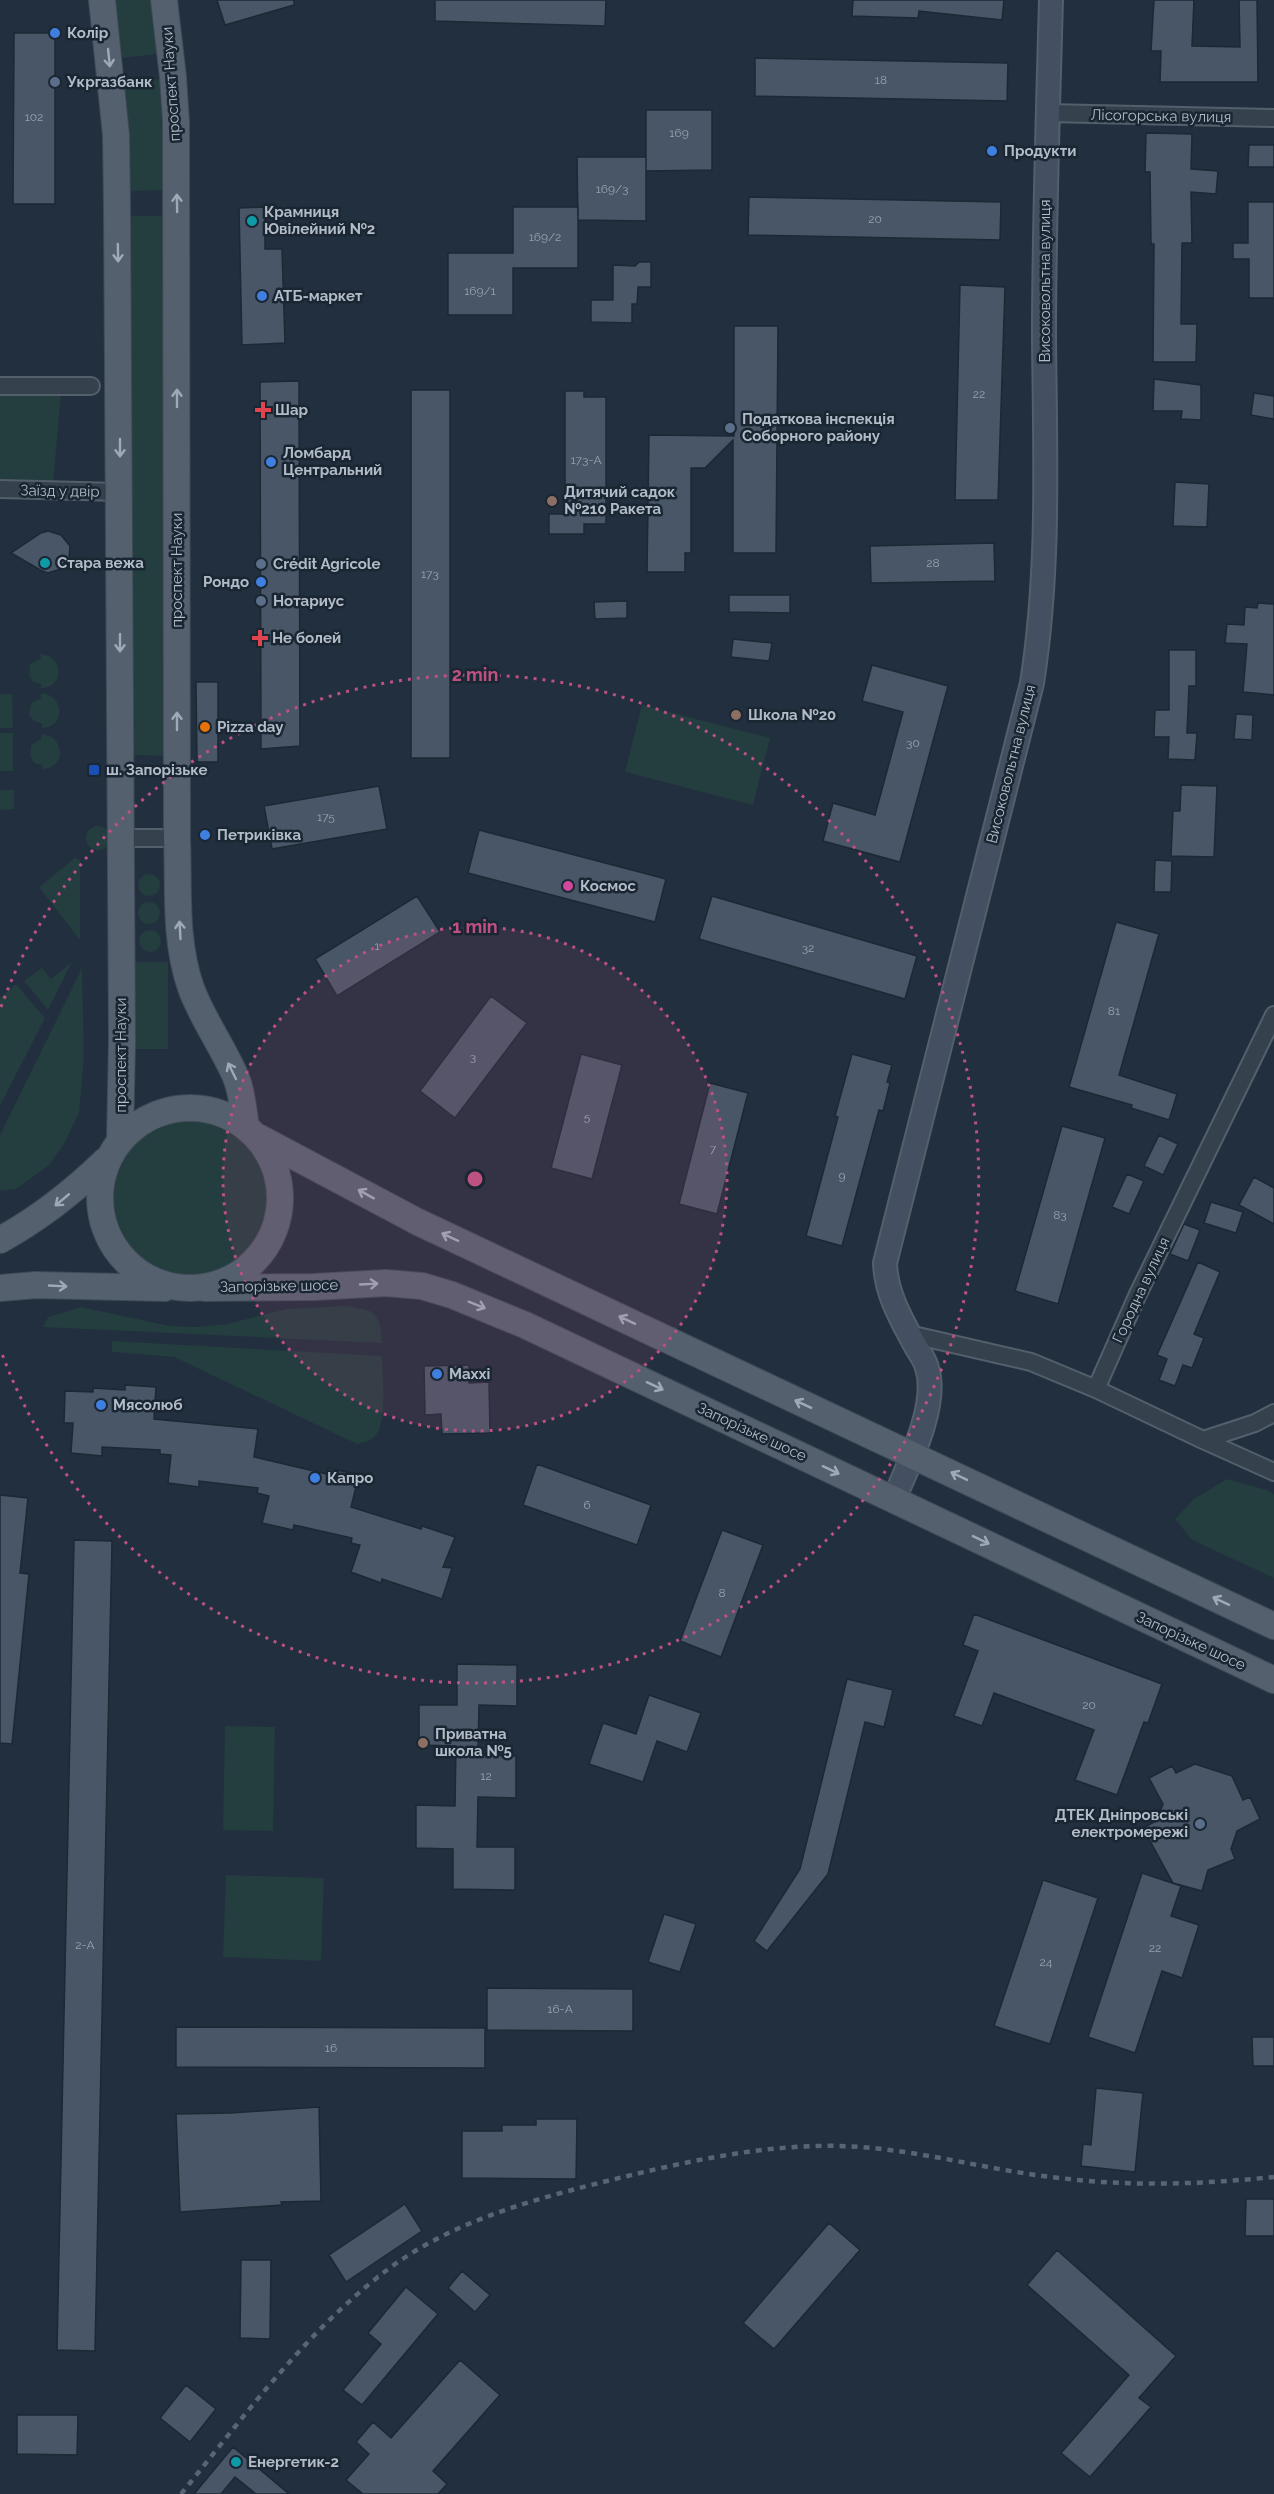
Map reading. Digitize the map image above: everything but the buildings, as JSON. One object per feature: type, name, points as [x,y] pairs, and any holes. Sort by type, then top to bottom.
[{"type":"main road","name":"проспект Науки","points":[[102,0],[116,135],[120,492],[122,1042],[120,1139]]},
{"type":"main road","name":"проспект Науки","points":[[164,0],[173,77],[177,208],[177,838],[180,931],[184,967],[197,1003],[235,1075],[252,1132]]},
{"type":"main road","name":"Високовольтна вулиця","points":[[894,1499],[920,1435],[929,1395],[928,1368],[890,1296],[885,1279],[885,1263],[1032,683],[1041,629],[1045,470],[1044,258],[1051,0]]},
{"type":"main road","points":[[0,1240],[28,1225],[57,1204],[105,1161],[120,1139],[138,1123],[158,1112],[181,1107],[204,1108],[226,1115],[252,1132],[418,1222],[1274,1626]]},
{"type":"main road","points":[[105,1161],[100,1204],[105,1230],[118,1253],[136,1272],[160,1284],[194,1288],[226,1281],[250,1266],[268,1244],[279,1217],[280,1188],[276,1170],[273,1161],[252,1132]]},
{"type":"main road","name":"Запорізьке шосе","points":[[0,1288],[36,1285],[194,1288],[314,1287],[386,1283],[422,1286],[452,1295],[525,1325],[1274,1680]]},
{"type":"street","name":"Лісогорська вулиця","points":[[1048,113],[1274,118]]},
{"type":"street","points":[[0,386],[91,386]]},
{"type":"street","name":"Заїзд у двір","points":[[0,489],[120,492]]},
{"type":"street","points":[[120,838],[177,838]]},
{"type":"street","name":"Городна вулиця","points":[[1096,1389],[1137,1294],[1274,1015]]},
{"type":"street","points":[[909,1334],[1031,1362],[1096,1389],[1274,1472]]},
{"type":"street","points":[[1203,1440],[1255,1424],[1274,1413]]},
{"type":"green space","points":[[112,0],[151,0],[158,54],[120,58]]},
{"type":"green space","points":[[160,79],[164,190],[129,191],[123,82]]},
{"type":"green space","points":[[130,216],[165,216],[165,756],[133,755]]},
{"type":"green space","points":[[0,393],[61,393],[53,485],[0,483]]},
{"type":"green space","points":[[40,654],[48,656],[57,665],[58,678],[49,687],[41,688],[41,684],[33,682],[29,675],[30,664],[41,658]]},
{"type":"green space","points":[[41,693],[55,699],[60,711],[55,722],[42,728],[42,724],[34,721],[29,715],[31,703],[41,698]]},
{"type":"green space","points":[[0,694],[12,694],[13,728],[0,728]]},
{"type":"green space","points":[[642,705],[770,738],[753,805],[625,772]]},
{"type":"green space","points":[[0,733],[13,733],[13,771],[0,771]]},
{"type":"green space","points":[[42,734],[55,740],[60,752],[56,763],[42,769],[42,765],[34,763],[30,756],[31,745],[41,739]]},
{"type":"green space","points":[[0,790],[14,790],[14,809],[0,810]]},
{"type":"green space","points":[[98,826],[107,829],[110,838],[107,847],[98,850],[89,847],[86,838],[89,829]]},
{"type":"green space","points":[[75,858],[80,860],[80,940],[39,887]]},
{"type":"green space","points":[[149,874],[157,877],[160,885],[157,893],[149,896],[141,893],[138,885],[141,877]]},
{"type":"green space","points":[[149,902],[157,905],[160,913],[157,921],[149,924],[141,921],[138,913],[141,905]]},
{"type":"green space","points":[[150,930],[158,933],[161,941],[158,949],[150,952],[142,949],[139,941],[142,933]]},
{"type":"green space","points":[[72,962],[48,1010],[24,981],[42,968],[51,979]]},
{"type":"green space","points":[[133,962],[168,962],[168,1049],[133,1049]]},
{"type":"green space","points":[[82,968],[84,1057],[79,1113],[64,1144],[48,1166],[16,1189],[0,1191],[0,1135]]},
{"type":"green space","points":[[16,984],[45,1018],[0,1106],[0,998]]},
{"type":"green space","points":[[190,1121],[220,1127],[245,1144],[262,1169],[268,1199],[262,1229],[245,1254],[220,1271],[190,1277],[160,1271],[135,1254],[118,1229],[112,1199],[118,1169],[135,1144],[160,1127]]},
{"type":"green space","points":[[345,1306],[363,1309],[374,1314],[380,1324],[382,1343],[43,1327],[48,1317],[81,1307],[170,1326],[196,1327],[227,1324],[287,1309]]},
{"type":"green space","points":[[112,1341],[382,1356],[382,1421],[375,1436],[357,1444],[174,1357],[112,1352]]},
{"type":"green space","points":[[1227,1479],[1274,1494],[1274,1578],[1192,1540],[1175,1519],[1194,1499]]},
{"type":"green space","points":[[225,1726],[275,1727],[273,1831],[223,1830]]},
{"type":"green space","points":[[226,1875],[324,1878],[321,1961],[223,1957]]},
{"type":"railway","points":[[181,2494],[250,2408],[298,2353],[323,2326],[378,2277],[433,2241],[462,2227],[493,2214],[556,2194],[708,2158],[769,2149],[831,2146],[886,2149],[1035,2175],[1114,2183],[1167,2184],[1274,2177]]},
{"type":"place","name":"Колір","points":[[55,33]]},
{"type":"place","name":"Укргазбанк","points":[[55,82]]},
{"type":"place","name":"Продукти","points":[[992,151]]},
{"type":"place","name":"Крамниця Ювілейний №2","points":[[252,221]]},
{"type":"place","name":"АТБ-маркет","points":[[262,296]]},
{"type":"place","name":"Шар","points":[[263,410]]},
{"type":"place","name":"Податкова інспекція Соборного району","points":[[730,428]]},
{"type":"place","name":"Ломбард Центральний","points":[[271,462]]},
{"type":"place","name":"Дитячий садок №210 Ракета","points":[[552,501]]},
{"type":"place","name":"Стара вежа","points":[[45,563]]},
{"type":"place","name":"Crédit Agricole","points":[[261,564]]},
{"type":"place","name":"Рондо","points":[[261,582]]},
{"type":"place","name":"Нотариус","points":[[261,601]]},
{"type":"place","name":"Не болей","points":[[260,638]]},
{"type":"place","name":"Школа №20","points":[[736,715]]},
{"type":"place","name":"Pizza day","points":[[205,727]]},
{"type":"place","name":"ш. Запорізьке","points":[[94,770]]},
{"type":"place","name":"Петриківка","points":[[205,835]]},
{"type":"place","name":"Космос","points":[[568,886]]},
{"type":"place","name":"Maxxi","points":[[437,1374]]},
{"type":"place","name":"Мясолюб","points":[[101,1405]]},
{"type":"place","name":"Капро","points":[[315,1478]]},
{"type":"place","name":"Приватна школа №5","points":[[423,1743]]},
{"type":"place","name":"ДТЕК Дніпровські електромережі","points":[[1200,1824]]},
{"type":"place","name":"Енергетик-2","points":[[236,2462]]}]
